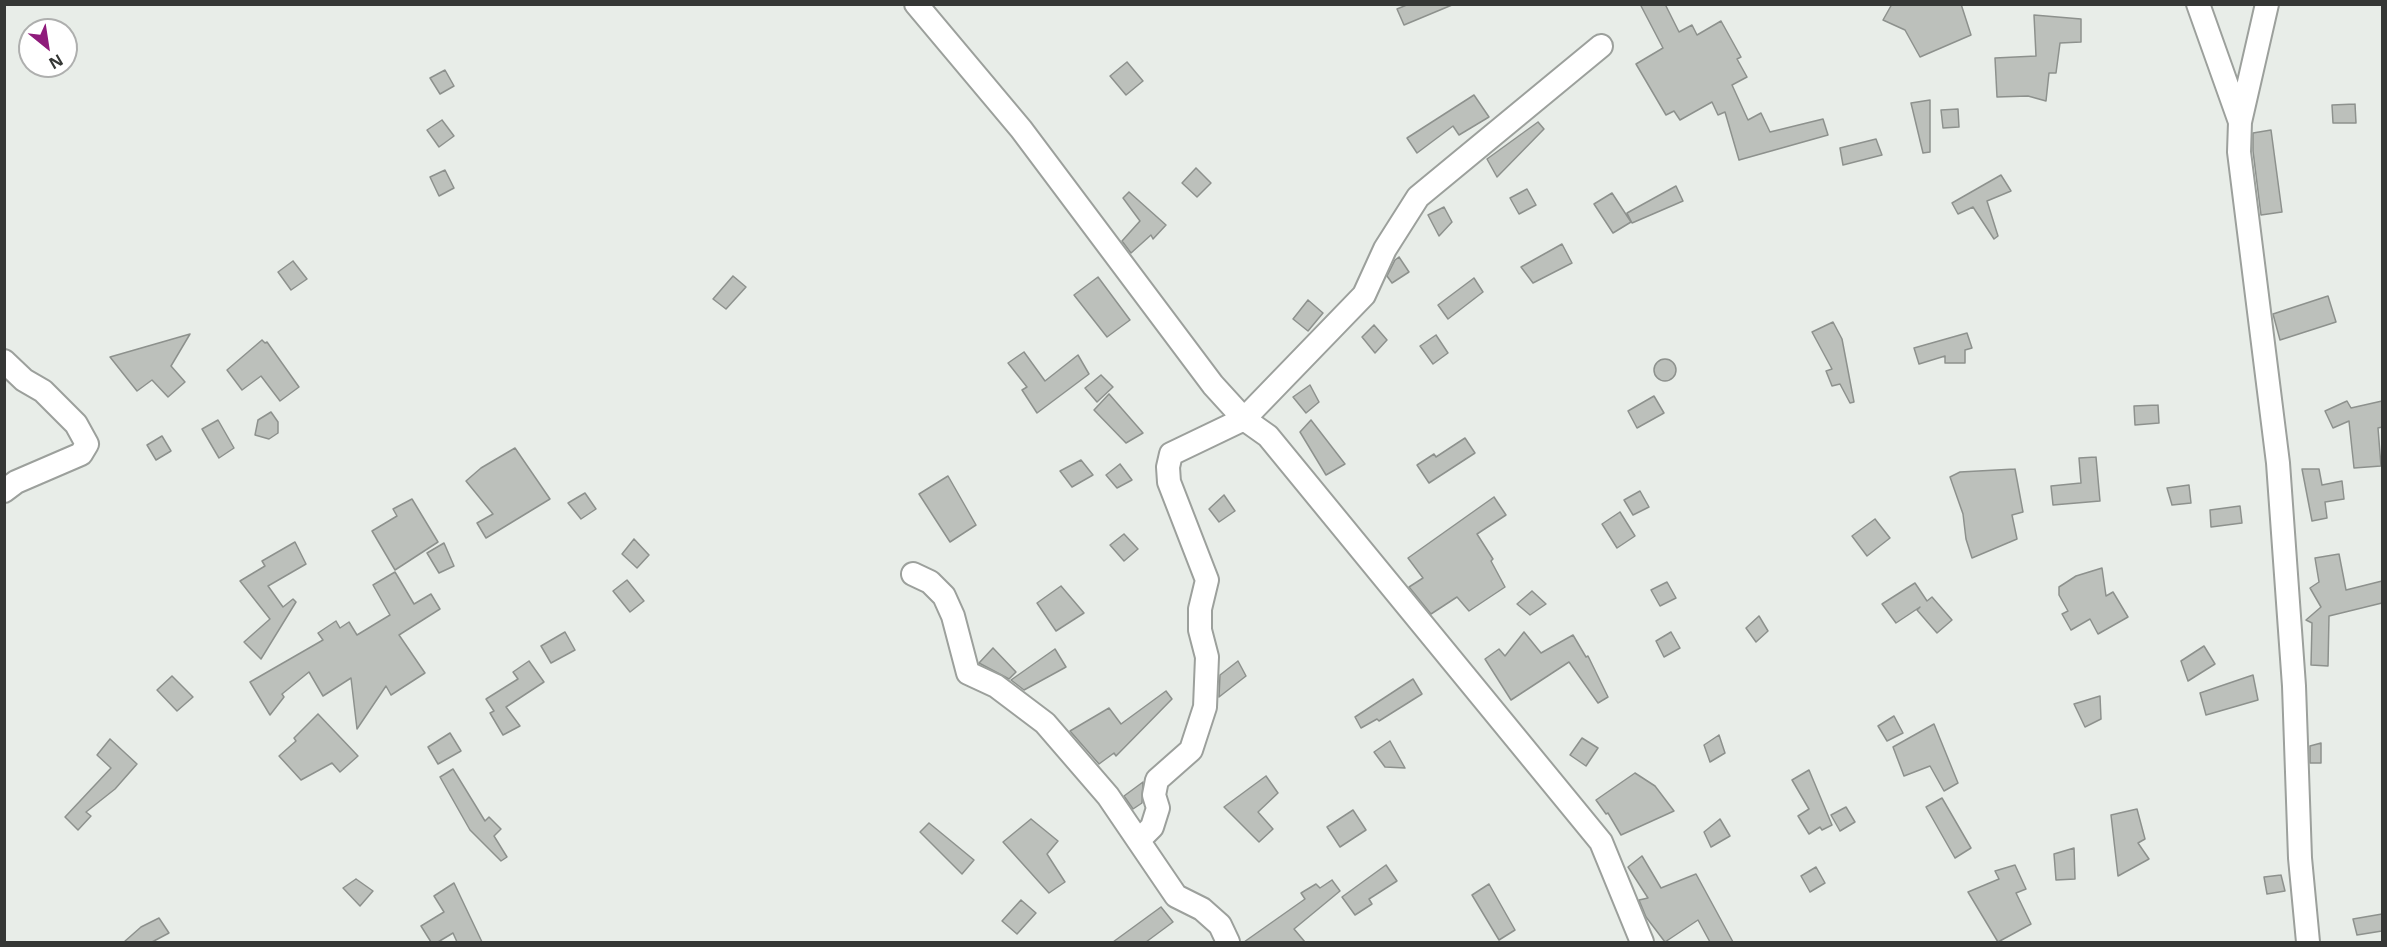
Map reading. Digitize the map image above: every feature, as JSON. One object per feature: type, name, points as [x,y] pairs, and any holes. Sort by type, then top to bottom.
[{"type":"street","points":[[916,4],[1021,129],[1213,385],[1244,419],[1268,436],[1314,490],[1433,641],[1601,842],[1642,942]]},
{"type":"street","points":[[2198,4],[2240,122]]},
{"type":"street","points":[[2267,4],[2240,122],[2239,152],[2278,463],[2294,686],[2300,858],[2308,942]]},
{"type":"street","points":[[1139,840],[1152,827],[1158,808],[1154,795],[1157,780],[1191,750],[1205,706],[1207,657],[1200,630],[1200,609],[1207,580],[1169,482],[1168,467],[1171,454],[1244,419],[1364,295],[1385,249],[1418,197],[1600,46]]},
{"type":"street","points":[[4,362],[24,380],[43,391],[76,424],[87,444],[81,454],[16,483],[4,491]]},
{"type":"street","points":[[913,574],[930,582],[944,596],[953,616],[968,673],[996,686],[1045,723],[1107,796],[1176,896],[1202,909],[1220,925],[1228,942]]},
{"type":"building","points":[[1409,4],[1452,5],[1404,25],[1397,9]]},
{"type":"building","points":[[1640,4],[1665,4],[1679,32],[1692,25],[1697,35],[1721,21],[1741,57],[1737,59],[1747,77],[1732,85],[1748,120],[1761,113],[1770,132],[1823,119],[1828,135],[1739,160],[1725,112],[1718,115],[1712,102],[1680,120],[1674,111],[1666,115],[1636,64],[1663,48]]},
{"type":"building","points":[[1892,4],[1961,4],[1971,35],[1920,57],[1905,30],[1883,20]]},
{"type":"building","points":[[2034,15],[2081,19],[2081,42],[2060,43],[2056,73],[2049,73],[2046,101],[2028,96],[1997,97],[1995,58],[2036,56]]},
{"type":"building","points":[[1127,62],[1143,81],[1126,95],[1110,76]]},
{"type":"building","points":[[445,70],[454,86],[440,94],[430,78]]},
{"type":"building","points":[[1474,95],[1489,117],[1459,135],[1453,126],[1417,153],[1407,138]]},
{"type":"building","points":[[1930,100],[1930,152],[1923,153],[1911,103]]},
{"type":"building","points":[[2355,104],[2356,123],[2333,123],[2332,105]]},
{"type":"building","points":[[1958,109],[1959,127],[1943,128],[1941,110]]},
{"type":"building","points":[[442,120],[454,136],[439,147],[427,130]]},
{"type":"building","points":[[1538,122],[1544,129],[1497,177],[1487,159]]},
{"type":"building","points":[[2271,130],[2282,212],[2261,215],[2253,133]]},
{"type":"building","points":[[1876,139],[1882,155],[1843,165],[1840,148]]},
{"type":"building","points":[[1196,168],[1211,183],[1197,197],[1182,183]]},
{"type":"building","points":[[445,170],[454,188],[439,196],[430,177]]},
{"type":"building","points":[[2001,175],[2011,191],[1987,201],[1998,236],[1994,239],[1973,207],[1958,214],[1952,203]]},
{"type":"building","points":[[1676,186],[1683,201],[1632,223],[1627,213]]},
{"type":"building","points":[[1527,189],[1536,205],[1519,214],[1510,198]]},
{"type":"building","points":[[1129,192],[1166,225],[1153,239],[1151,235],[1131,253],[1122,241],[1140,221],[1123,198]]},
{"type":"building","points":[[1612,193],[1631,222],[1613,233],[1594,204]]},
{"type":"building","points":[[1444,207],[1452,222],[1439,236],[1428,215]]},
{"type":"building","points":[[1562,244],[1572,263],[1533,283],[1521,267]]},
{"type":"building","points":[[1399,257],[1409,272],[1392,283],[1387,276]]},
{"type":"building","points":[[293,261],[307,279],[291,290],[278,272]]},
{"type":"building","points":[[733,276],[746,287],[726,309],[713,299]]},
{"type":"building","points":[[1098,277],[1130,320],[1107,337],[1074,295]]},
{"type":"building","points":[[1474,278],[1483,292],[1448,319],[1438,305]]},
{"type":"building","points":[[2328,296],[2336,322],[2280,340],[2273,314]]},
{"type":"building","points":[[1308,300],[1323,313],[1308,331],[1293,319]]},
{"type":"building","points":[[1833,322],[1842,339],[1854,402],[1850,403],[1840,384],[1832,386],[1826,371],[1832,369],[1812,332]]},
{"type":"building","points":[[1374,325],[1387,340],[1375,353],[1362,337]]},
{"type":"building","points":[[1967,333],[1972,348],[1965,350],[1965,363],[1945,363],[1945,356],[1919,364],[1914,348]]},
{"type":"building","points":[[190,334],[171,366],[185,382],[168,397],[152,380],[137,391],[110,357]]},
{"type":"building","points":[[1436,335],[1448,353],[1433,364],[1420,346]]},
{"type":"building","points":[[262,340],[267,342],[299,387],[280,401],[261,376],[242,390],[227,370]]},
{"type":"building","points":[[1024,352],[1045,381],[1078,355],[1089,374],[1037,413],[1022,390],[1027,387],[1008,363]]},
{"type":"building","points":[[1661,359],[1669,359],[1676,366],[1676,374],[1669,381],[1661,381],[1654,374],[1654,366]]},
{"type":"building","points":[[1101,375],[1113,387],[1097,402],[1085,388]]},
{"type":"building","points":[[1310,385],[1319,402],[1306,413],[1293,397]]},
{"type":"building","points":[[1109,394],[1143,433],[1126,443],[1094,410]]},
{"type":"building","points":[[1654,396],[1664,413],[1637,428],[1628,411]]},
{"type":"building","points":[[2347,401],[2351,408],[2382,401],[2382,427],[2378,428],[2381,466],[2354,468],[2349,421],[2333,428],[2325,411]]},
{"type":"building","points":[[2158,405],[2159,423],[2135,425],[2134,406]]},
{"type":"building","points":[[271,412],[278,422],[278,433],[269,439],[255,435],[258,420]]},
{"type":"building","points":[[218,420],[234,448],[219,458],[202,429]]},
{"type":"building","points":[[1311,420],[1345,464],[1326,475],[1300,432]]},
{"type":"building","points":[[162,436],[171,451],[156,460],[147,445]]},
{"type":"building","points":[[1465,438],[1475,453],[1429,483],[1417,465],[1434,454],[1436,457]]},
{"type":"building","points":[[515,448],[550,499],[486,538],[477,523],[493,514],[466,481],[481,468]]},
{"type":"building","points":[[2096,457],[2100,501],[2053,505],[2051,486],[2081,483],[2079,458]]},
{"type":"building","points":[[1081,460],[1093,475],[1072,487],[1060,471]]},
{"type":"building","points":[[1120,464],[1132,480],[1117,488],[1106,475]]},
{"type":"building","points":[[2015,469],[2023,512],[2012,515],[2017,539],[1972,558],[1966,539],[1963,514],[1950,477],[1960,472]]},
{"type":"building","points":[[2302,469],[2319,469],[2322,485],[2342,481],[2344,499],[2325,502],[2327,518],[2312,521]]},
{"type":"building","points":[[948,476],[976,525],[950,542],[919,494]]},
{"type":"building","points":[[2189,485],[2191,503],[2172,505],[2167,488]]},
{"type":"building","points":[[1640,491],[1649,507],[1633,515],[1624,500]]},
{"type":"building","points":[[585,493],[596,509],[581,519],[568,503]]},
{"type":"building","points":[[1224,495],[1235,511],[1219,522],[1209,509]]},
{"type":"building","points":[[1494,497],[1506,515],[1477,534],[1493,559],[1491,561],[1505,587],[1469,611],[1457,597],[1431,614],[1409,587],[1423,578],[1408,558]]},
{"type":"building","points":[[412,499],[438,542],[395,570],[372,531],[397,516],[393,509]]},
{"type":"building","points":[[2240,506],[2242,523],[2211,527],[2210,510]]},
{"type":"building","points":[[1620,512],[1635,536],[1617,548],[1602,524]]},
{"type":"building","points":[[1875,519],[1890,538],[1867,556],[1852,536]]},
{"type":"building","points":[[1124,534],[1138,549],[1124,561],[1110,545]]},
{"type":"building","points":[[634,539],[649,555],[637,568],[622,554]]},
{"type":"building","points":[[295,542],[306,564],[268,586],[283,607],[293,599],[296,602],[261,659],[244,642],[270,619],[240,581],[265,566],[262,561]]},
{"type":"building","points":[[444,543],[454,566],[439,573],[427,553]]},
{"type":"building","points":[[2339,554],[2346,590],[2382,581],[2382,603],[2329,616],[2328,666],[2311,665],[2312,623],[2306,620],[2321,607],[2310,588],[2319,582],[2315,558]]},
{"type":"building","points":[[2102,568],[2106,596],[2113,592],[2128,617],[2098,634],[2090,619],[2071,630],[2062,614],[2068,611],[2059,595],[2059,587],[2076,576]]},
{"type":"building","points":[[395,572],[414,604],[431,594],[440,609],[399,635],[425,673],[391,695],[386,686],[357,729],[351,678],[323,696],[309,672],[282,694],[284,697],[270,715],[250,682],[323,640],[318,633],[336,621],[340,628],[349,622],[357,635],[390,615],[373,585]]},
{"type":"building","points":[[627,580],[644,601],[630,612],[613,591]]},
{"type":"building","points":[[1667,582],[1676,598],[1660,606],[1651,590]]},
{"type":"building","points":[[1915,583],[1927,601],[1932,597],[1952,620],[1937,633],[1917,610],[1920,607],[1896,623],[1882,604]]},
{"type":"building","points":[[1061,586],[1084,613],[1056,631],[1037,603]]},
{"type":"building","points":[[1532,591],[1546,604],[1530,615],[1517,604]]},
{"type":"building","points":[[1759,616],[1768,631],[1756,642],[1746,628]]},
{"type":"building","points":[[565,632],[575,650],[551,663],[541,646]]},
{"type":"building","points":[[1524,632],[1541,653],[1573,635],[1586,657],[1588,656],[1608,697],[1598,703],[1569,662],[1511,700],[1485,659],[1499,649],[1505,656]]},
{"type":"building","points":[[1671,632],[1680,648],[1664,657],[1656,641]]},
{"type":"building","points":[[2204,646],[2215,664],[2188,681],[2181,661]]},
{"type":"building","points":[[993,648],[1016,672],[1009,679],[979,663]]},
{"type":"building","points":[[1055,649],[1066,667],[1024,690],[1011,680]]},
{"type":"building","points":[[529,661],[544,682],[506,707],[520,726],[503,735],[490,713],[494,711],[486,699],[518,679],[513,672]]},
{"type":"building","points":[[1238,661],[1246,676],[1219,697],[1220,675]]},
{"type":"building","points":[[2253,675],[2258,700],[2206,715],[2200,693]]},
{"type":"building","points":[[172,676],[193,697],[177,711],[157,690]]},
{"type":"building","points":[[1413,679],[1422,694],[1379,721],[1377,719],[1361,728],[1355,717]]},
{"type":"building","points":[[1166,691],[1172,699],[1116,756],[1114,753],[1099,764],[1070,731],[1109,708],[1121,724]]},
{"type":"building","points":[[2100,696],[2101,719],[2085,727],[2074,704]]},
{"type":"building","points":[[318,714],[358,756],[340,772],[332,763],[301,780],[279,756],[296,741],[294,738]]},
{"type":"building","points":[[1894,716],[1903,733],[1887,741],[1878,726]]},
{"type":"building","points":[[1934,724],[1958,783],[1944,791],[1930,766],[1904,776],[1893,747]]},
{"type":"building","points":[[450,733],[461,751],[438,764],[428,747]]},
{"type":"building","points":[[1719,735],[1725,753],[1710,762],[1704,745]]},
{"type":"building","points":[[1582,738],[1598,748],[1586,766],[1570,755]]},
{"type":"building","points":[[110,739],[137,764],[115,789],[86,812],[91,816],[78,830],[65,817],[111,768],[97,755]]},
{"type":"building","points":[[1390,741],[1405,768],[1385,767],[1374,752]]},
{"type":"building","points":[[2321,743],[2321,763],[2310,763],[2310,746]]},
{"type":"building","points":[[453,769],[485,821],[489,817],[501,829],[494,836],[507,857],[501,861],[470,830],[440,777]]},
{"type":"building","points":[[1809,770],[1832,825],[1822,830],[1820,827],[1809,834],[1798,816],[1809,809],[1792,780]]},
{"type":"building","points":[[1635,773],[1655,786],[1674,811],[1621,835],[1608,813],[1606,814],[1596,800]]},
{"type":"building","points":[[1266,776],[1278,793],[1258,812],[1273,829],[1259,842],[1224,807]]},
{"type":"building","points":[[1143,782],[1142,803],[1133,809],[1124,796]]},
{"type":"building","points":[[1942,798],[1971,848],[1955,858],[1926,807]]},
{"type":"building","points":[[1846,807],[1855,822],[1840,831],[1831,815]]},
{"type":"building","points":[[2137,809],[2145,839],[2138,843],[2149,859],[2118,876],[2111,815]]},
{"type":"building","points":[[1353,810],[1366,830],[1340,847],[1327,827]]},
{"type":"building","points":[[1031,819],[1058,841],[1047,854],[1065,882],[1049,893],[1003,842]]},
{"type":"building","points":[[1720,819],[1730,836],[1711,847],[1704,832]]},
{"type":"building","points":[[929,823],[974,860],[962,874],[920,832]]},
{"type":"building","points":[[2074,848],[2075,879],[2056,880],[2054,854]]},
{"type":"building","points":[[1642,856],[1661,888],[1696,874],[1733,942],[1710,942],[1698,920],[1665,942],[1646,917],[1639,900],[1648,898],[1628,867]]},
{"type":"building","points":[[1386,865],[1397,881],[1369,899],[1372,904],[1355,915],[1342,897]]},
{"type":"building","points":[[2015,865],[2026,889],[2016,893],[2031,924],[1998,942],[1968,892],[1999,879],[1995,871]]},
{"type":"building","points":[[1816,867],[1825,883],[1810,892],[1801,876]]},
{"type":"building","points":[[2281,875],[2285,891],[2267,894],[2264,877]]},
{"type":"building","points":[[356,879],[373,891],[360,906],[343,888]]},
{"type":"building","points":[[1332,880],[1340,891],[1294,929],[1305,942],[1244,942],[1305,899],[1301,893],[1316,884],[1320,888]]},
{"type":"building","points":[[454,883],[482,942],[457,942],[453,933],[438,942],[431,942],[421,926],[444,912],[434,896]]},
{"type":"building","points":[[1489,884],[1515,930],[1499,940],[1472,895]]},
{"type":"building","points":[[1021,900],[1036,913],[1017,934],[1002,921]]},
{"type":"building","points":[[1161,907],[1173,922],[1146,942],[1113,942]]},
{"type":"building","points":[[2382,914],[2382,931],[2357,935],[2353,919]]},
{"type":"building","points":[[159,918],[169,933],[152,942],[124,942],[141,927]]}]
